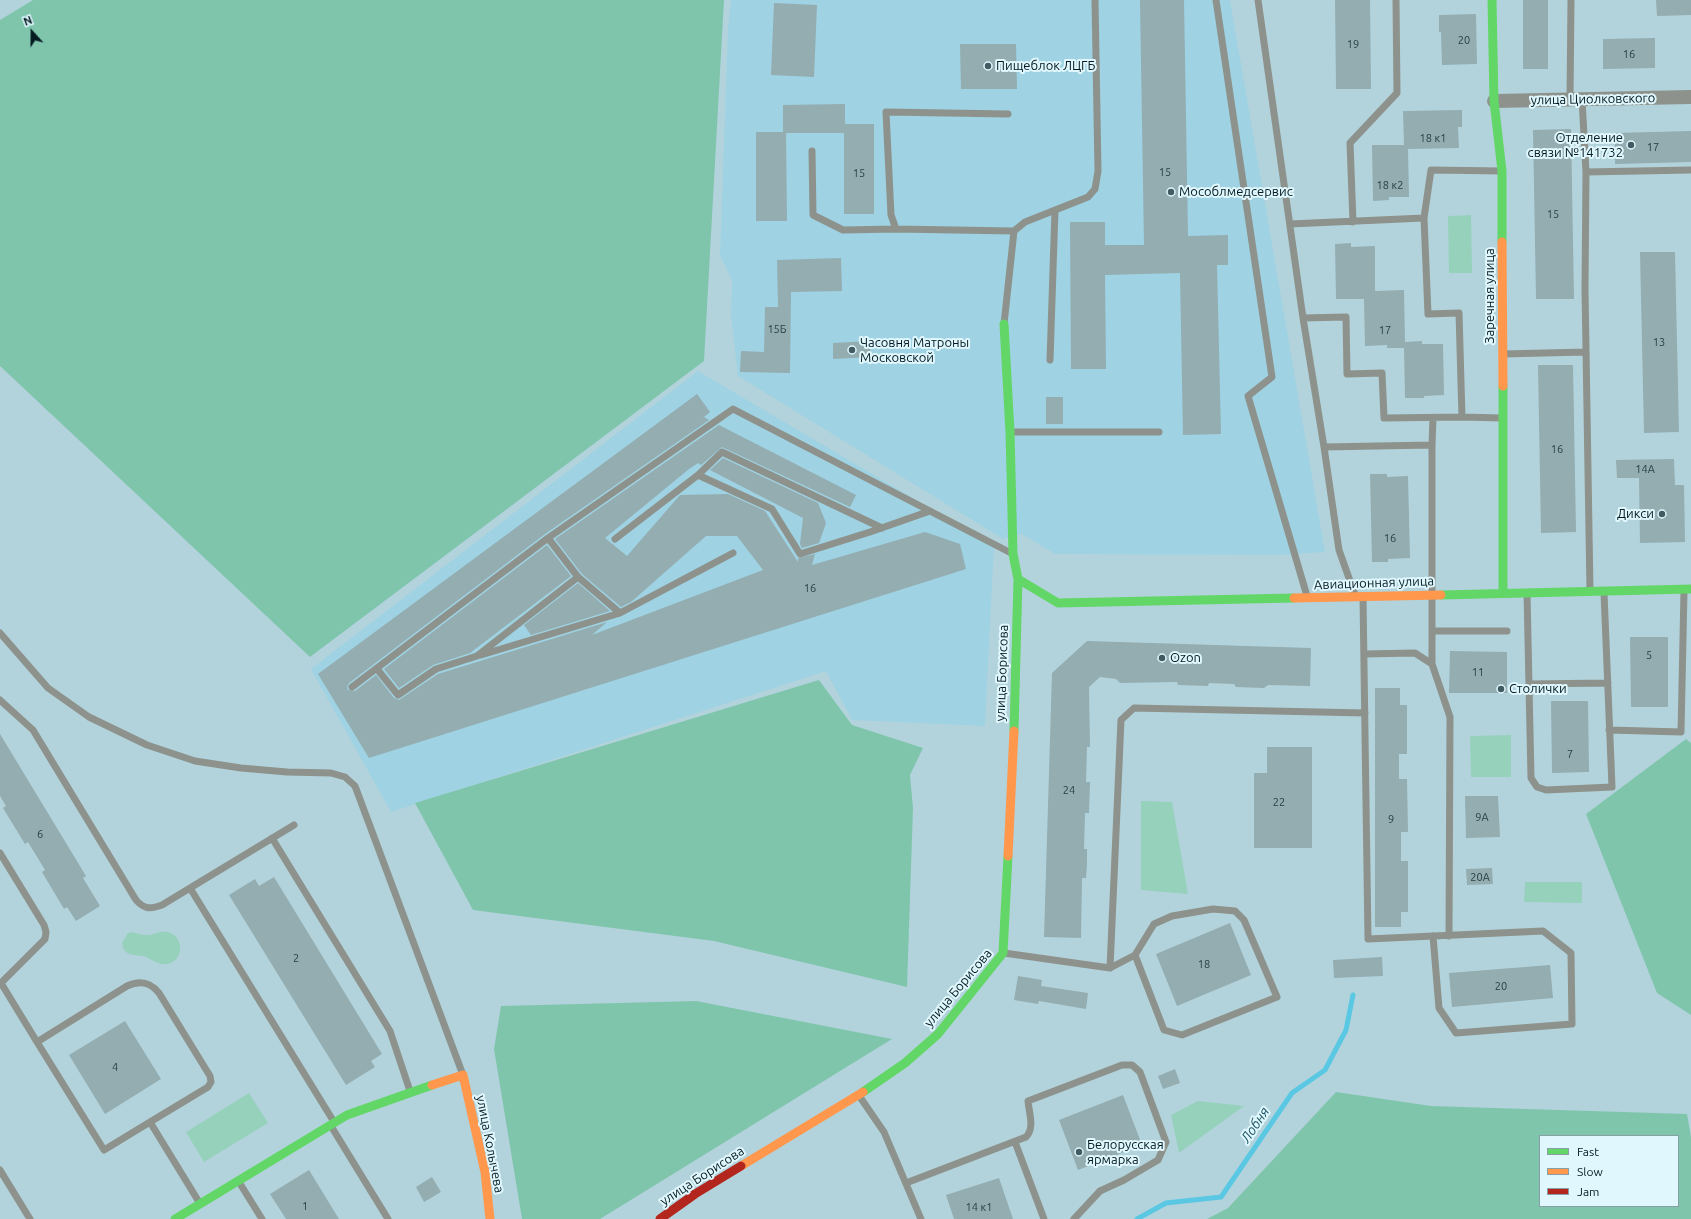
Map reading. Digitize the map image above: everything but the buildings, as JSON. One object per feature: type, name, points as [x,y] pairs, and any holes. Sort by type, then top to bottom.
[{"type":"street","name":"Заречная улица","points":[[1492,0],[1494,101],[1502,171],[1503,592]]},
{"type":"street","name":"улица Циолковского","points":[[1494,101],[1691,98]]},
{"type":"street","name":"улица Борисова","points":[[660,1219],[695,1194],[859,1095],[905,1063],[938,1034],[1003,953],[1012,787],[1018,579],[1013,554],[1010,432],[1004,324]]},
{"type":"street","name":"Авиационная улица","points":[[1018,579],[1058,603],[1687,589]]},
{"type":"street","points":[[175,1219],[332,1123],[367,1107],[463,1075]]},
{"type":"street","name":"улица Колычева","points":[[463,1075],[485,1172],[490,1219]]},
{"type":"lane","points":[[812,151],[813,215],[844,230],[896,229],[1014,231],[1025,222],[1088,197],[1095,189],[1098,171],[1095,0]]},
{"type":"lane","points":[[1216,0],[1272,377],[1248,396],[1307,598]]},
{"type":"lane","points":[[1258,0],[1339,550],[1359,597],[1364,654],[1368,939],[1433,936],[1449,936],[1543,931],[1571,953],[1572,1024],[1456,1033],[1439,1008],[1433,936]]},
{"type":"lane","points":[[1353,222],[1350,143],[1397,93],[1396,0]]},
{"type":"lane","points":[[1572,0],[1576,99],[1586,172],[1586,352],[1590,591]]},
{"type":"lane","points":[[896,229],[891,215],[886,112],[1008,114]]},
{"type":"lane","points":[[1462,417],[1459,313],[1428,314],[1424,218],[1431,170],[1502,171]]},
{"type":"lane","points":[[1586,172],[1691,170]]},
{"type":"lane","points":[[1050,360],[1055,210]]},
{"type":"lane","points":[[1290,224],[1424,218]]},
{"type":"lane","points":[[1004,324],[1014,231]]},
{"type":"lane","points":[[1304,318],[1346,317],[1347,374],[1382,373],[1384,418],[1503,418]]},
{"type":"lane","points":[[1503,354],[1586,352]]},
{"type":"lane","points":[[352,687],[548,538],[733,409],[1013,554]]},
{"type":"lane","points":[[1432,418],[1432,664],[1450,717],[1449,936]]},
{"type":"lane","points":[[1010,432],[1159,432]]},
{"type":"lane","points":[[1324,447],[1432,445]]},
{"type":"lane","points":[[615,539],[698,475],[722,452],[882,528]]},
{"type":"lane","points":[[698,475],[772,509],[800,554],[930,511]]},
{"type":"lane","points":[[548,538],[578,577],[620,613]]},
{"type":"lane","points":[[376,669],[398,695],[436,669],[620,613],[733,553]]},
{"type":"lane","points":[[477,656],[578,577]]},
{"type":"lane","points":[[1609,730],[1681,732],[1687,589]]},
{"type":"lane","points":[[1527,592],[1531,778],[1537,787],[1546,790],[1612,787],[1604,591]]},
{"type":"lane","points":[[1432,631],[1508,631]]},
{"type":"lane","points":[[0,633],[48,688],[89,717],[147,745],[195,761],[233,767],[287,772],[331,773],[344,776],[355,786],[463,1075]]},
{"type":"lane","points":[[1364,654],[1415,653],[1432,664]]},
{"type":"lane","points":[[1529,684],[1608,683]]},
{"type":"lane","points":[[0,700],[33,730],[136,900],[142,907],[151,909],[162,905],[294,825]]},
{"type":"lane","points":[[1110,968],[1121,720],[1134,708],[1365,713]]},
{"type":"lane","points":[[272,838],[390,1031],[410,1092]]},
{"type":"lane","points":[[0,853],[44,925],[46,932],[45,940],[0,983],[104,1150],[208,1087],[211,1082],[210,1076],[159,993],[149,984],[141,982],[133,983],[37,1042]]},
{"type":"lane","points":[[190,888],[332,1123],[388,1219]]},
{"type":"lane","points":[[1003,953],[1110,968],[1135,955],[1154,924],[1172,916],[1213,909],[1235,911],[1244,920],[1276,997],[1182,1035],[1164,1030],[1135,955]]},
{"type":"lane","points":[[906,1183],[1026,1137],[1030,1133],[1028,1101],[1122,1065],[1132,1065],[1140,1072],[1152,1099],[1166,1142],[1158,1160],[1124,1180],[1100,1191],[1074,1219]]},
{"type":"lane","points":[[859,1095],[884,1132],[921,1219]]},
{"type":"lane","points":[[150,1122],[200,1204]]},
{"type":"lane","points":[[1015,1142],[1044,1219]]},
{"type":"lane","points":[[0,1170],[30,1219]]},
{"type":"lane","points":[[238,1180],[262,1219]]},
{"type":"shaded area","points":[[731,0],[1230,0],[1325,552],[1280,555],[1055,554],[1022,534],[1003,539],[738,376],[731,317],[732,281],[720,255],[728,29]]},
{"type":"shaded area","points":[[698,371],[994,546],[985,726],[852,720],[826,671],[391,812],[311,669]]},
{"type":"green space","points":[[33,0],[724,0],[704,361],[310,657],[0,366],[0,20]]},
{"type":"green space","points":[[1471,215],[1472,273],[1449,273],[1448,216]]},
{"type":"green space","points":[[819,680],[852,725],[923,748],[910,775],[913,808],[907,987],[714,941],[473,910],[415,803]]},
{"type":"green space","points":[[1511,735],[1511,777],[1471,777],[1470,736]]},
{"type":"green space","points":[[1686,739],[1691,743],[1691,1015],[1657,993],[1586,814]]},
{"type":"green space","points":[[1141,801],[1172,802],[1188,894],[1141,890]]},
{"type":"green space","points":[[1525,882],[1582,882],[1582,903],[1524,902]]},
{"type":"green space","points":[[132,932],[147,935],[168,932],[178,939],[180,944],[179,955],[176,960],[171,963],[162,964],[145,957],[129,954],[124,950],[122,943],[127,934]]},
{"type":"green space","points":[[696,1001],[892,1039],[600,1219],[522,1219],[494,1049],[501,1006]]},
{"type":"green space","points":[[1336,1092],[1431,1106],[1687,1114],[1691,1137],[1691,1219],[1207,1219],[1228,1208]]},
{"type":"green space","points":[[249,1093],[268,1123],[204,1162],[186,1132]]},
{"type":"green space","points":[[1198,1101],[1244,1106],[1179,1153],[1171,1115]]},
{"type":"waterway","name":"Лобня","points":[[1137,1219],[1166,1203],[1221,1197],[1292,1093],[1325,1070],[1346,1030],[1353,995]]},
{"type":"traffic: fast","points":[[1492,0],[1494,101],[1502,171],[1502,242]]},
{"type":"traffic: fast","points":[[1004,324],[1010,432],[1013,554],[1018,579],[1058,603],[1294,598]]},
{"type":"traffic: fast","points":[[1503,386],[1503,592]]},
{"type":"traffic: fast","points":[[1014,731],[1018,579]]},
{"type":"traffic: fast","points":[[1441,595],[1691,589]]},
{"type":"traffic: fast","points":[[863,1092],[905,1063],[938,1034],[1003,953],[1008,856]]},
{"type":"traffic: fast","points":[[175,1219],[347,1115],[432,1085]]},
{"type":"traffic: slow","points":[[1502,242],[1503,386]]},
{"type":"traffic: slow","points":[[1294,598],[1441,595]]},
{"type":"traffic: slow","points":[[1008,856],[1014,731]]},
{"type":"traffic: slow","points":[[432,1085],[463,1075],[485,1172],[490,1219]]},
{"type":"traffic: slow","points":[[741,1166],[863,1092]]},
{"type":"traffic: jam","points":[[660,1219],[695,1194],[741,1166]]},
{"type":"place","name":"Пищеблок ЛЦГБ","points":[[988,66]]},
{"type":"place","name":"Отделение связи №141732","points":[[1631,145]]},
{"type":"place","name":"Мособлмедсервис","points":[[1171,192]]},
{"type":"place","name":"Часовня Матроны Московской","points":[[852,350]]},
{"type":"place","name":"Дикси","points":[[1662,514]]},
{"type":"place","name":"Ozon","points":[[1162,658]]},
{"type":"place","name":"Столички","points":[[1501,689]]},
{"type":"place","name":"Белорусская ярмарка","points":[[1079,1152]]}]
